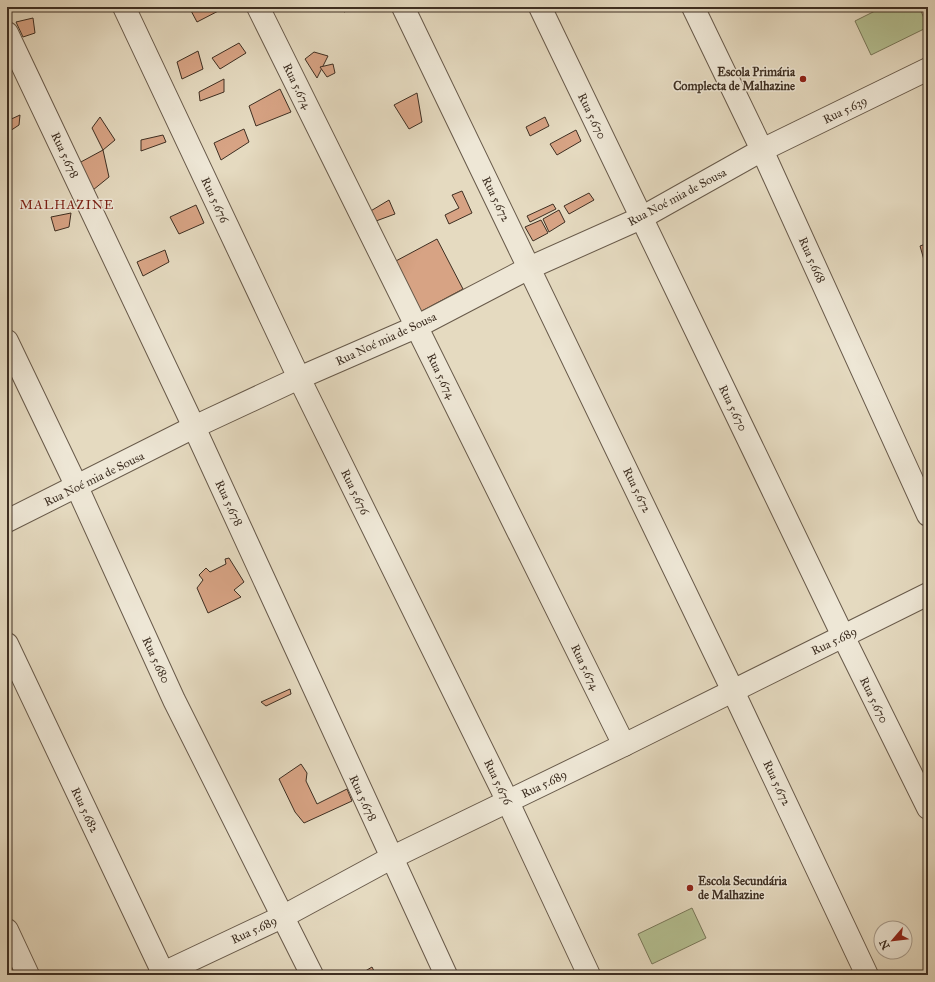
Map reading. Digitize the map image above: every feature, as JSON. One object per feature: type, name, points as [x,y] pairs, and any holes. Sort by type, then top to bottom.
[{"type":"street","name":"Rua 5.676","points":[[124,7],[299,378],[508,802],[589,975]]},
{"type":"street","name":"Rua 5.674","points":[[258,7],[624,745]]},
{"type":"street","name":"Rua 5.672","points":[[403,7],[733,691],[868,975]]},
{"type":"street","name":"Rua 5.670","points":[[540,7],[843,636],[928,808]]},
{"type":"street","name":"Rua 5.668","points":[[693,7],[762,150],[928,515]]},
{"type":"street","name":"Rua 5.678","points":[[7,33],[194,427],[446,975]]},
{"type":"street","name":"Rua 5.639","points":[[762,150],[928,69]]},
{"type":"street","name":"Rua Noé mia de Sousa","points":[[7,522],[194,427],[299,378],[416,327],[529,268],[641,218],[762,150]]},
{"type":"street","name":"Rua 5.680","points":[[7,341],[77,487],[174,700],[284,916],[312,975]]},
{"type":"street","name":"Rua 5.689","points":[[162,974],[284,916],[391,858],[624,745],[928,594]]},
{"type":"street","name":"Rua 5.682","points":[[7,644],[162,974]]},
{"type":"street","points":[[7,930],[28,975]]},
{"type":"green space","points":[[883,7],[919,7],[928,27],[871,55],[855,21]]},
{"type":"green space","points":[[692,908],[706,938],[652,964],[638,934]]},
{"type":"building","points":[[189,7],[226,7],[197,22]]},
{"type":"building","points":[[345,7],[357,7],[344,12]]},
{"type":"building","points":[[33,18],[35,33],[23,37],[16,22]]},
{"type":"building","points":[[239,43],[246,53],[220,69],[212,58]]},
{"type":"building","points":[[198,51],[203,69],[182,79],[177,62]]},
{"type":"building","points":[[314,52],[328,56],[317,78],[305,59]]},
{"type":"building","points":[[333,64],[335,73],[327,77],[320,67]]},
{"type":"building","points":[[224,79],[224,92],[200,101],[199,92]]},
{"type":"building","points":[[280,89],[291,112],[256,126],[249,106]]},
{"type":"building","points":[[417,93],[422,122],[409,129],[394,105]]},
{"type":"building","points":[[20,115],[19,125],[7,133],[7,121]]},
{"type":"building","points":[[100,117],[115,140],[103,150],[92,128]]},
{"type":"building","points":[[545,117],[549,126],[530,136],[526,127]]},
{"type":"building","points":[[244,129],[249,142],[221,160],[214,143]]},
{"type":"building","points":[[576,130],[581,141],[557,155],[550,144]]},
{"type":"building","points":[[163,135],[166,142],[141,151],[141,140]]},
{"type":"building","points":[[103,150],[109,177],[93,190],[79,163]]},
{"type":"building","points":[[462,191],[472,213],[449,224],[445,215],[459,208],[452,195]]},
{"type":"building","points":[[589,193],[594,200],[569,214],[564,206]]},
{"type":"building","points":[[389,200],[395,214],[376,221],[369,212]]},
{"type":"building","points":[[553,204],[556,209],[530,222],[527,216]]},
{"type":"building","points":[[196,205],[204,223],[179,234],[170,217]]},
{"type":"building","points":[[559,210],[565,222],[549,232],[543,219]]},
{"type":"building","points":[[71,213],[69,227],[55,231],[51,217]]},
{"type":"building","points":[[541,220],[548,233],[533,241],[525,227]]},
{"type":"building","points":[[437,239],[463,289],[420,312],[394,262]]},
{"type":"building","points":[[928,243],[928,274],[920,246]]},
{"type":"building","points":[[165,250],[169,262],[143,276],[137,262]]},
{"type":"building","points":[[229,558],[244,582],[234,590],[241,597],[208,613],[197,588],[203,580],[199,575],[206,568],[210,572],[226,564],[225,559]]},
{"type":"building","points":[[290,689],[291,694],[266,706],[261,702]]},
{"type":"building","points":[[301,764],[307,773],[306,781],[317,804],[347,789],[352,801],[304,823],[295,812],[279,779]]},
{"type":"building","points":[[372,967],[376,975],[363,975],[362,973]]},
{"type":"place","name":"Escola Primária Complecta de Malhazine","points":[[803,79]]},
{"type":"place","name":"Escola Secundária de Malhazine","points":[[690,888]]},
{"type":"district","name":"MALHAZINE","points":[[67,204]]}]
